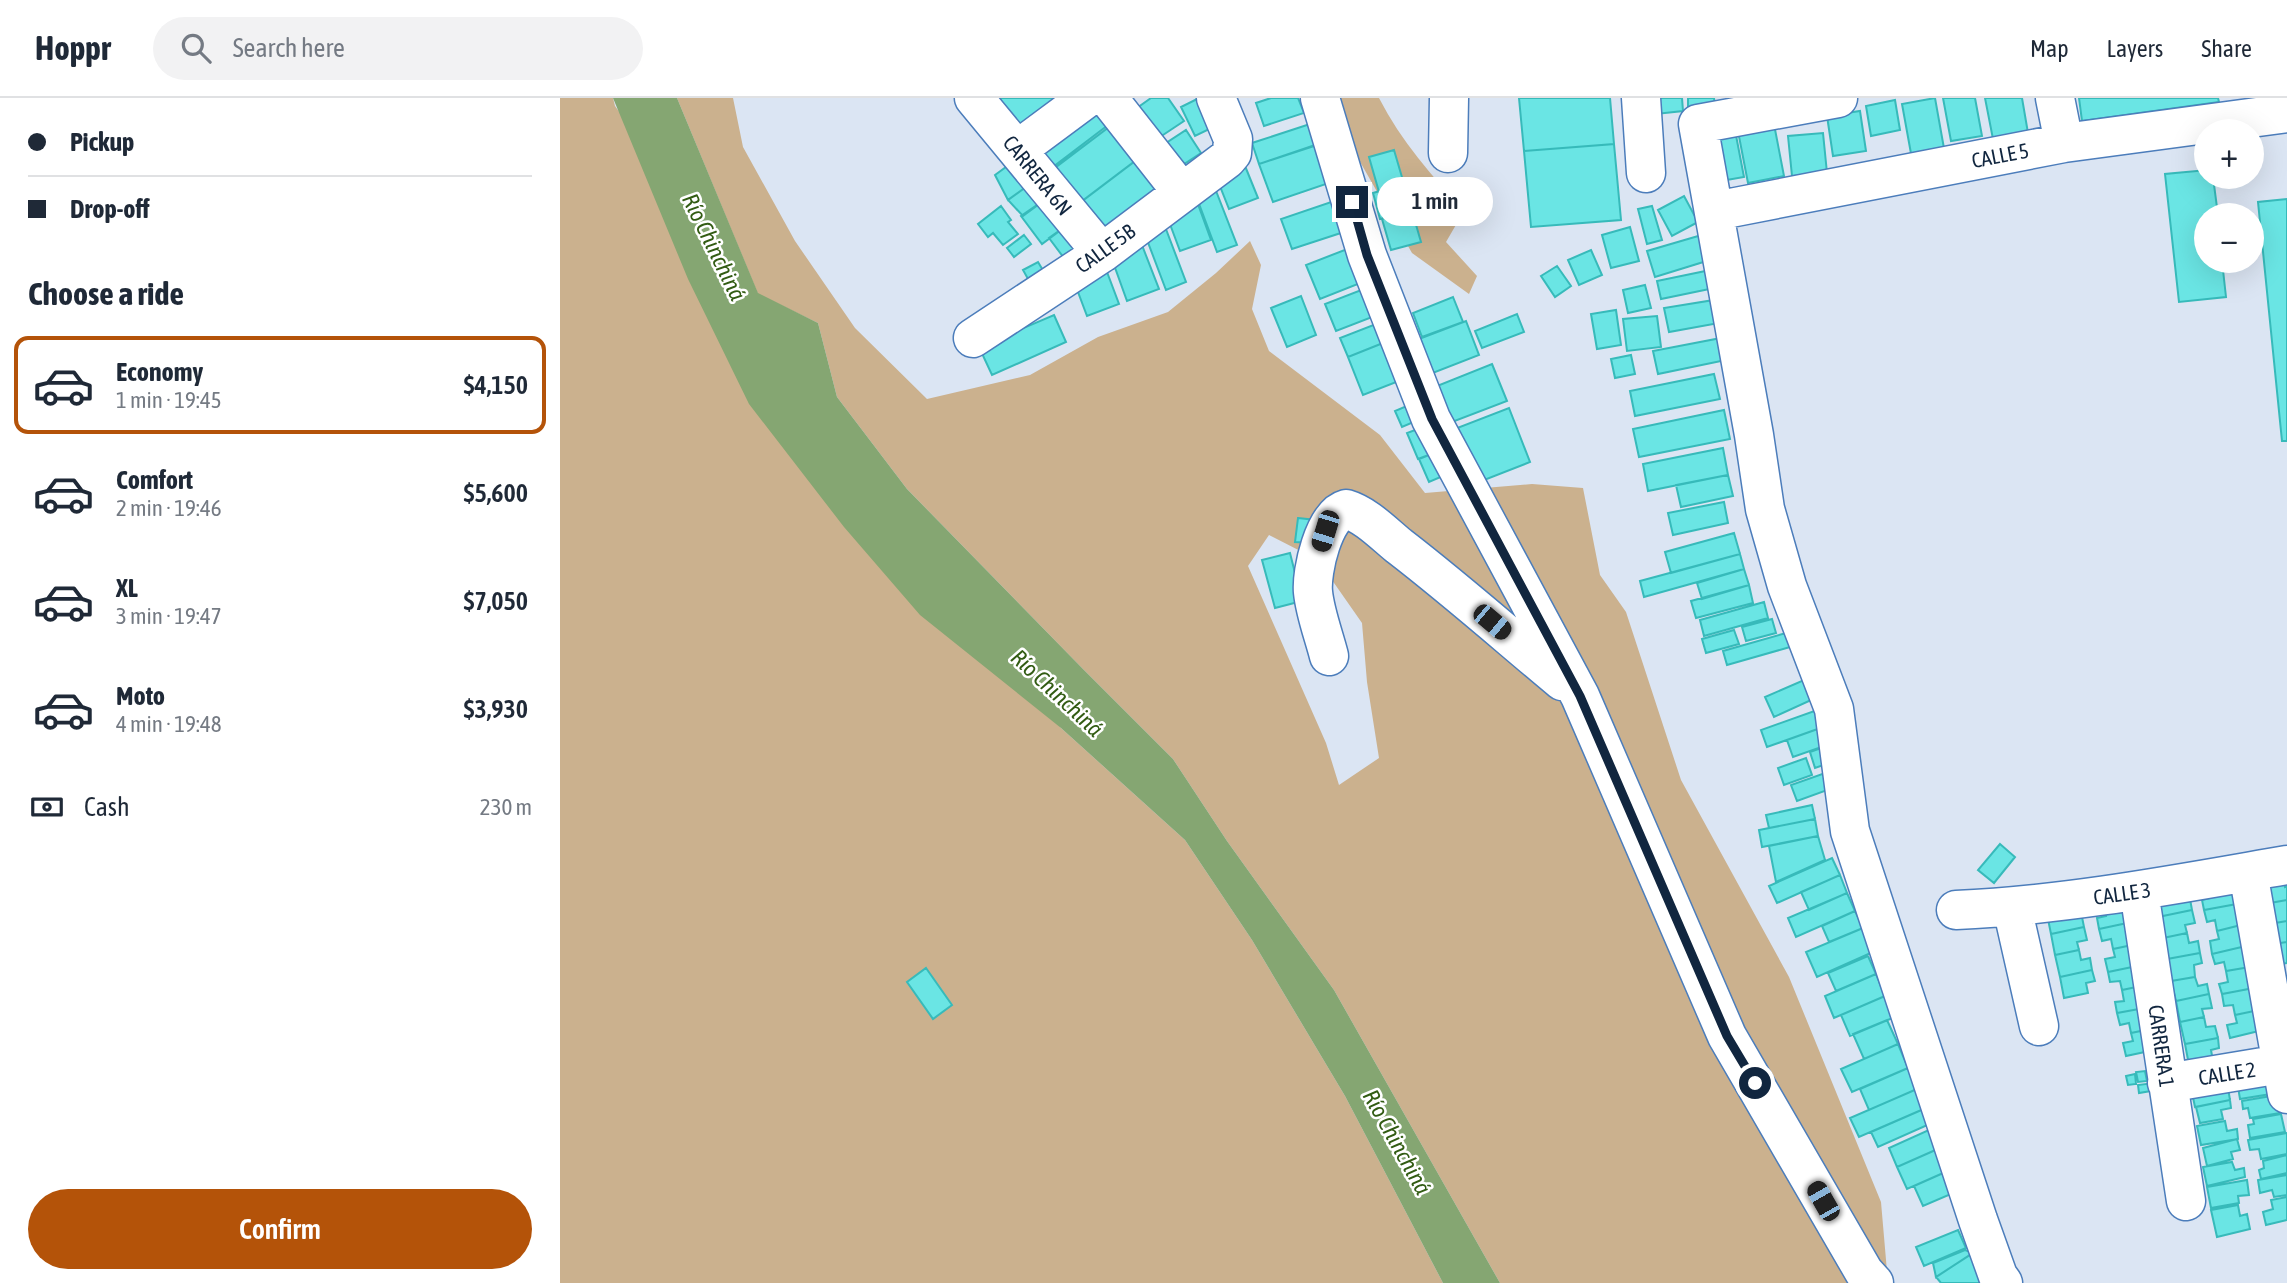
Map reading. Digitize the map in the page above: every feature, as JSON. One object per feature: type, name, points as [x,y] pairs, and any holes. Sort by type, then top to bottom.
[{"type":"street","name":"CARRERA 6N","points":[[974,98],[1102,253]]},
{"type":"street","points":[[1017,150],[1087,98]]},
{"type":"street","points":[[1108,98],[1181,191]]},
{"type":"street","name":"CALLE 5B","points":[[973,338],[1102,253],[1232,153],[1233,139],[1216,98]]},
{"type":"street","points":[[1321,98],[1367,255],[1432,419],[1580,696],[1727,1036],[1864,1272],[1874,1283]]},
{"type":"street","points":[[1448,153],[1449,98]]},
{"type":"street","points":[[1641,98],[1646,173]]},
{"type":"street","points":[[1838,98],[1698,124],[1765,509],[1787,586],[1834,709],[1850,831],[1978,1220],[2003,1283]]},
{"type":"street","points":[[2056,98],[2064,143]]},
{"type":"street","name":"CALLE 5","points":[[1714,211],[2064,143],[2287,113]]},
{"type":"street","points":[[1329,656],[1313,590],[1325,531],[1333,516],[1346,509],[1371,524],[1438,576],[1580,696]]},
{"type":"street","name":"CALLE 3","points":[[1956,910],[2012,907],[2139,891],[2287,865]]},
{"type":"street","points":[[2249,872],[2285,1074]]},
{"type":"street","name":"CARRERA 1","points":[[2139,891],[2186,1201]]},
{"type":"street","points":[[2012,907],[2039,1026]]},
{"type":"street","name":"CALLE 2","points":[[2167,1083],[2285,1074]]},
{"type":"shaded area","points":[[560,98],[613,98],[615,106],[1061,728],[1185,840],[1252,940],[1345,1096],[1443,1283],[560,1283]]},
{"type":"shaded area","points":[[677,98],[733,98],[743,147],[795,241],[855,328],[927,399],[1030,375],[1098,337],[1168,312],[1250,241],[1261,265],[1252,309],[1269,351],[1380,435],[1425,493],[1532,484],[1583,488],[1600,575],[1626,612],[1681,780],[1789,977],[1881,1202],[1888,1283],[1500,1283],[1334,990],[1227,841],[1173,759],[907,489],[837,397],[818,323],[758,294]],"holes":[[[1269,535],[1318,560],[1362,623],[1367,682],[1379,758],[1339,785],[1326,743],[1248,566]]]},
{"type":"shaded area","points":[[1339,98],[1379,98],[1407,143],[1464,211],[1446,242],[1477,276],[1469,294],[1412,253],[1359,160]]},
{"type":"water","name":"Río Chinchiná","points":[[613,98],[677,98],[758,293],[818,323],[837,397],[907,489],[1173,759],[1227,841],[1334,990],[1500,1283],[1443,1283],[1345,1096],[1252,940],[1185,840],[1061,728],[920,615],[844,527],[749,404],[688,279]]},
{"type":"building","points":[[1002,98],[1078,98],[1014,144],[988,108]]},
{"type":"building","points":[[1093,98],[1116,119],[1041,176],[1023,151]]},
{"type":"building","points":[[1151,98],[1168,98],[1184,121],[1151,143],[1130,113]]},
{"type":"building","points":[[1199,98],[1224,122],[1195,136],[1181,107]]},
{"type":"building","points":[[1271,98],[1298,98],[1304,113],[1264,126],[1256,103]]},
{"type":"building","points":[[1519,98],[1610,98],[1614,144],[1524,151]]},
{"type":"building","points":[[1654,98],[1682,98],[1683,111],[1656,114]]},
{"type":"building","points":[[1688,98],[1714,98],[1715,107],[1688,108]]},
{"type":"building","points":[[1935,98],[1945,154],[1912,159],[1902,104]]},
{"type":"building","points":[[1943,98],[1975,98],[1982,136],[1951,141]]},
{"type":"building","points":[[1985,98],[2022,98],[2028,133],[1993,139]]},
{"type":"building","points":[[2079,98],[2218,98],[2219,102],[2082,121]]},
{"type":"building","points":[[1895,100],[1900,130],[1871,136],[1866,106]]},
{"type":"building","points":[[1860,111],[1866,151],[1833,156],[1827,116]]},
{"type":"building","points":[[1121,118],[1147,152],[1069,211],[1043,177]]},
{"type":"building","points":[[1773,119],[1784,176],[1748,183],[1737,126]]},
{"type":"building","points":[[1313,123],[1320,144],[1259,164],[1252,143]]},
{"type":"building","points":[[1734,125],[1744,177],[1715,182],[1705,130]]},
{"type":"building","points":[[1186,130],[1201,153],[1178,168],[1163,145]]},
{"type":"building","points":[[1823,133],[1827,173],[1792,176],[1788,136]]},
{"type":"building","points":[[1614,144],[1621,220],[1531,227],[1524,151]]},
{"type":"building","points":[[1315,145],[1329,183],[1273,202],[1259,164]]},
{"type":"building","points":[[1394,150],[1404,184],[1379,192],[1369,157]]},
{"type":"building","points":[[1147,152],[1173,186],[1097,245],[1069,211]]},
{"type":"building","points":[[1017,159],[1034,181],[1008,200],[995,175]]},
{"type":"building","points":[[1243,161],[1258,198],[1229,209],[1214,171]]},
{"type":"building","points":[[2194,171],[2194,189],[2215,189],[2216,203],[2194,203],[2194,273],[2223,273],[2226,297],[2179,302],[2165,174]]},
{"type":"building","points":[[1211,178],[1237,245],[1217,252],[1192,185]]},
{"type":"building","points":[[1037,179],[1050,196],[1023,216],[1008,200]]},
{"type":"building","points":[[1404,184],[1412,211],[1380,219],[1373,193]]},
{"type":"building","points":[[1050,196],[1070,223],[1042,244],[1021,216]]},
{"type":"building","points":[[1195,196],[1211,240],[1180,251],[1164,208]]},
{"type":"building","points":[[1684,196],[1698,222],[1672,236],[1658,210]]},
{"type":"building","points":[[1343,198],[1353,229],[1292,249],[1281,219]]},
{"type":"building","points":[[2287,199],[2287,441],[2282,441],[2264,262],[2264,203],[2258,202]]},
{"type":"building","points":[[1001,206],[1011,220],[1008,222],[1018,234],[1003,245],[993,233],[988,237],[978,224]]},
{"type":"building","points":[[1652,206],[1662,240],[1647,244],[1638,209]]},
{"type":"building","points":[[1412,211],[1421,242],[1391,250],[1382,219]]},
{"type":"building","points":[[1161,216],[1186,282],[1166,290],[1141,224]]},
{"type":"building","points":[[1070,223],[1091,245],[1067,262],[1049,238]]},
{"type":"building","points":[[1630,227],[1639,261],[1611,268],[1602,235]]},
{"type":"building","points":[[1705,234],[1713,259],[1655,277],[1647,251]]},
{"type":"building","points":[[1024,235],[1031,244],[1014,257],[1007,248]]},
{"type":"building","points":[[1140,240],[1159,289],[1127,301],[1109,251]]},
{"type":"building","points":[[1355,246],[1368,280],[1320,299],[1306,265]]},
{"type":"building","points":[[1591,250],[1602,275],[1579,285],[1568,260]]},
{"type":"building","points":[[1038,262],[1047,277],[1032,286],[1023,270]]},
{"type":"building","points":[[1104,264],[1119,304],[1087,316],[1072,276]]},
{"type":"building","points":[[1557,266],[1571,286],[1555,297],[1541,276]]},
{"type":"building","points":[[1720,268],[1724,286],[1661,299],[1657,281]]},
{"type":"building","points":[[1645,285],[1651,308],[1628,313],[1623,290]]},
{"type":"building","points":[[1369,287],[1380,314],[1336,331],[1325,304]]},
{"type":"building","points":[[1301,296],[1316,335],[1287,347],[1271,308]]},
{"type":"building","points":[[1453,297],[1463,322],[1422,337],[1413,313]]},
{"type":"building","points":[[1714,300],[1719,323],[1669,332],[1664,308]]},
{"type":"building","points":[[1616,310],[1621,345],[1597,349],[1591,314]]},
{"type":"building","points":[[1517,314],[1524,332],[1482,348],[1475,331]]},
{"type":"building","points":[[1054,315],[1066,342],[992,375],[979,347]]},
{"type":"building","points":[[1657,316],[1661,347],[1627,351],[1623,319]]},
{"type":"building","points":[[1466,321],[1479,355],[1425,376],[1411,342]]},
{"type":"building","points":[[1376,324],[1383,343],[1348,357],[1340,338]]},
{"type":"building","points":[[1721,338],[1726,360],[1658,374],[1653,351]]},
{"type":"building","points":[[1383,343],[1404,379],[1363,395],[1348,357]]},
{"type":"building","points":[[1631,355],[1635,374],[1615,378],[1611,359]]},
{"type":"building","points":[[1492,364],[1507,401],[1452,422],[1437,386]]},
{"type":"building","points":[[1714,374],[1720,399],[1635,416],[1630,391]]},
{"type":"building","points":[[1409,405],[1416,421],[1402,427],[1395,411]]},
{"type":"building","points":[[1509,408],[1530,462],[1474,484],[1452,430]]},
{"type":"building","points":[[1724,410],[1730,439],[1639,457],[1633,429]]},
{"type":"building","points":[[1423,427],[1434,453],[1418,459],[1407,433]]},
{"type":"building","points":[[1723,448],[1728,475],[1648,491],[1643,464]]},
{"type":"building","points":[[1434,453],[1443,476],[1429,482],[1419,459]]},
{"type":"building","points":[[1728,475],[1733,496],[1681,507],[1676,485]]},
{"type":"building","points":[[1724,502],[1728,523],[1673,535],[1668,513]]},
{"type":"building","points":[[1298,518],[1316,520],[1313,543],[1295,542]]},
{"type":"building","points":[[1734,533],[1740,554],[1671,573],[1665,552]]},
{"type":"building","points":[[1290,553],[1302,601],[1275,608],[1262,560]]},
{"type":"building","points":[[1740,554],[1744,569],[1644,597],[1640,581]]},
{"type":"building","points":[[1744,569],[1749,585],[1702,599],[1697,583]]},
{"type":"building","points":[[1749,585],[1753,603],[1696,618],[1691,601]]},
{"type":"building","points":[[1764,602],[1768,618],[1704,636],[1700,620]]},
{"type":"building","points":[[1772,619],[1776,633],[1746,641],[1742,627]]},
{"type":"building","points":[[1734,630],[1739,644],[1706,653],[1702,639]]},
{"type":"building","points":[[1786,633],[1790,647],[1727,665],[1723,651]]},
{"type":"building","points":[[1811,677],[1820,696],[1774,717],[1765,697]]},
{"type":"building","points":[[1820,709],[1826,726],[1767,747],[1761,730]]},
{"type":"building","points":[[1826,726],[1833,743],[1793,757],[1787,740]]},
{"type":"building","points":[[1832,744],[1838,760],[1815,768],[1810,752]]},
{"type":"building","points":[[1806,758],[1812,775],[1784,785],[1778,768]]},
{"type":"building","points":[[1828,772],[1833,788],[1797,801],[1791,785]]},
{"type":"building","points":[[1812,805],[1815,819],[1769,828],[1766,815]]},
{"type":"building","points":[[1815,819],[1818,836],[1762,847],[1759,830]]},
{"type":"building","points":[[1818,836],[1825,860],[1776,882],[1769,846]]},
{"type":"building","points":[[2000,844],[2015,857],[1994,883],[1978,870]]},
{"type":"building","points":[[1832,858],[1840,875],[1777,903],[1769,886]]},
{"type":"building","points":[[1840,875],[1847,893],[1809,910],[1801,892]]},
{"type":"building","points":[[2283,875],[2285,887],[2287,886],[2287,900],[2264,904],[2258,881]]},
{"type":"building","points":[[2232,882],[2237,904],[2204,910],[2202,900],[2210,898],[2208,887]]},
{"type":"building","points":[[1847,893],[1855,911],[1796,937],[1788,918]]},
{"type":"building","points":[[2154,896],[2190,899],[2192,910],[2158,917]]},
{"type":"building","points":[[2287,900],[2287,921],[2269,924],[2264,904]]},
{"type":"building","points":[[2128,901],[2132,922],[2099,929],[2097,918],[2106,916],[2104,906]]},
{"type":"building","points":[[2237,904],[2241,925],[2217,931],[2215,920],[2207,922],[2204,910]]},
{"type":"building","points":[[2192,910],[2195,923],[2185,925],[2187,933],[2163,938],[2158,917]]},
{"type":"building","points":[[1855,911],[1863,928],[1829,942],[1822,926]]},
{"type":"building","points":[[2047,914],[2082,917],[2084,927],[2051,934]]},
{"type":"building","points":[[2287,921],[2287,942],[2273,944],[2269,924]]},
{"type":"building","points":[[2132,922],[2137,944],[2113,949],[2111,939],[2102,941],[2099,929]]},
{"type":"building","points":[[2241,925],[2246,946],[2212,954],[2210,941],[2219,939],[2217,931]]},
{"type":"building","points":[[2084,927],[2087,940],[2077,942],[2079,950],[2055,955],[2051,934]]},
{"type":"building","points":[[1863,928],[1873,952],[1817,977],[1806,952]]},
{"type":"building","points":[[2187,933],[2189,943],[2198,941],[2200,953],[2167,959],[2163,938]]},
{"type":"building","points":[[2287,942],[2287,963],[2278,965],[2273,944]]},
{"type":"building","points":[[2137,944],[2142,965],[2108,972],[2105,959],[2115,957],[2113,949]]},
{"type":"building","points":[[2246,946],[2250,967],[2226,971],[2224,962],[2215,964],[2212,954]]},
{"type":"building","points":[[2079,950],[2081,960],[2090,958],[2092,970],[2060,977],[2055,955]]},
{"type":"building","points":[[2200,953],[2202,963],[2194,965],[2195,977],[2171,981],[2167,959]]},
{"type":"building","points":[[1868,956],[1876,974],[1836,991],[1828,973]]},
{"type":"building","points":[[2142,965],[2146,985],[2122,990],[2120,981],[2110,982],[2108,972]]},
{"type":"building","points":[[2250,967],[2254,988],[2222,994],[2219,984],[2228,982],[2226,971]]},
{"type":"building","points":[[926,968],[952,1005],[933,1019],[907,982]]},
{"type":"building","points":[[2092,970],[2095,981],[2086,983],[2088,993],[2064,998],[2060,977]]},
{"type":"building","points":[[1876,974],[1885,996],[1834,1018],[1825,996]]},
{"type":"building","points":[[2195,977],[2198,986],[2207,984],[2209,994],[2176,1001],[2171,981]]},
{"type":"building","points":[[2146,985],[2150,1007],[2117,1013],[2115,1002],[2124,1001],[2122,990]]},
{"type":"building","points":[[2254,988],[2259,1010],[2235,1015],[2233,1005],[2224,1006],[2222,994]]},
{"type":"building","points":[[2209,994],[2212,1008],[2202,1009],[2204,1017],[2180,1022],[2176,1001]]},
{"type":"building","points":[[1885,996],[1895,1017],[1850,1036],[1841,1015]]},
{"type":"building","points":[[2150,1007],[2155,1028],[2131,1033],[2129,1023],[2120,1025],[2117,1013]]},
{"type":"building","points":[[2259,1010],[2263,1030],[2230,1038],[2227,1025],[2237,1023],[2235,1015]]},
{"type":"building","points":[[2204,1017],[2206,1027],[2215,1026],[2218,1038],[2185,1044],[2180,1022]]},
{"type":"building","points":[[1887,1020],[1898,1044],[1864,1059],[1853,1034]]},
{"type":"building","points":[[2155,1028],[2159,1049],[2126,1056],[2123,1043],[2133,1041],[2131,1033]]},
{"type":"building","points":[[2218,1038],[2219,1048],[2211,1050],[2213,1061],[2189,1065],[2185,1044]]},
{"type":"building","points":[[1898,1044],[1908,1068],[1852,1092],[1841,1069]]},
{"type":"building","points":[[1908,1068],[1917,1089],[1869,1110],[1860,1089]]},
{"type":"building","points":[[2272,1069],[2277,1093],[2240,1099],[2238,1087]]},
{"type":"building","points":[[2145,1071],[2147,1081],[2138,1082],[2136,1072]]},
{"type":"building","points":[[2135,1074],[2136,1084],[2128,1085],[2126,1076]]},
{"type":"building","points":[[2161,1082],[2163,1089],[2139,1093],[2138,1085]]},
{"type":"building","points":[[2190,1083],[2228,1088],[2230,1100],[2195,1107]]},
{"type":"building","points":[[1917,1089],[1926,1108],[1859,1137],[1850,1118]]},
{"type":"building","points":[[2277,1095],[2280,1113],[2250,1118],[2248,1108],[2243,1109],[2242,1101]]},
{"type":"building","points":[[2230,1100],[2231,1108],[2221,1110],[2223,1119],[2200,1123],[2196,1107]]},
{"type":"building","points":[[1926,1108],[1932,1123],[1878,1147],[1871,1132]]},
{"type":"building","points":[[2281,1114],[2285,1132],[2250,1138],[2248,1125],[2254,1124],[2253,1119]]},
{"type":"building","points":[[2225,1121],[2227,1131],[2237,1129],[2238,1139],[2201,1145],[2197,1126]]},
{"type":"building","points":[[1931,1129],[1940,1148],[1897,1167],[1889,1148]]},
{"type":"building","points":[[2287,1133],[2287,1154],[2261,1159],[2259,1149],[2250,1150],[2248,1140]]},
{"type":"building","points":[[2237,1139],[2240,1150],[2231,1152],[2233,1159],[2207,1166],[2203,1148]]},
{"type":"building","points":[[1940,1148],[1950,1170],[1907,1189],[1897,1167]]},
{"type":"building","points":[[2287,1155],[2287,1173],[2261,1179],[2259,1170],[2264,1168],[2263,1161]]},
{"type":"building","points":[[2232,1162],[2235,1170],[2244,1168],[2245,1177],[2207,1186],[2203,1167]]},
{"type":"building","points":[[1950,1170],[1958,1191],[1923,1206],[1914,1186]]},
{"type":"building","points":[[2287,1175],[2287,1195],[2274,1197],[2272,1190],[2260,1193],[2258,1180]]},
{"type":"building","points":[[2247,1180],[2249,1195],[2238,1196],[2239,1203],[2211,1208],[2207,1187]]},
{"type":"building","points":[[2287,1197],[2287,1220],[2266,1225],[2263,1212],[2273,1209],[2271,1200]]},
{"type":"building","points":[[2238,1205],[2240,1216],[2247,1214],[2250,1229],[2217,1237],[2211,1210]]},
{"type":"building","points":[[1958,1230],[1966,1248],[1924,1266],[1916,1247]]},
{"type":"building","points":[[1965,1250],[1973,1253],[1936,1277],[1933,1263]]},
{"type":"building","points":[[1973,1253],[1992,1283],[1941,1283],[1936,1277]]},
{"type":"route","points":[[1352,202],[1367,255],[1432,419],[1580,696],[1727,1036],[1755,1083]]}]
